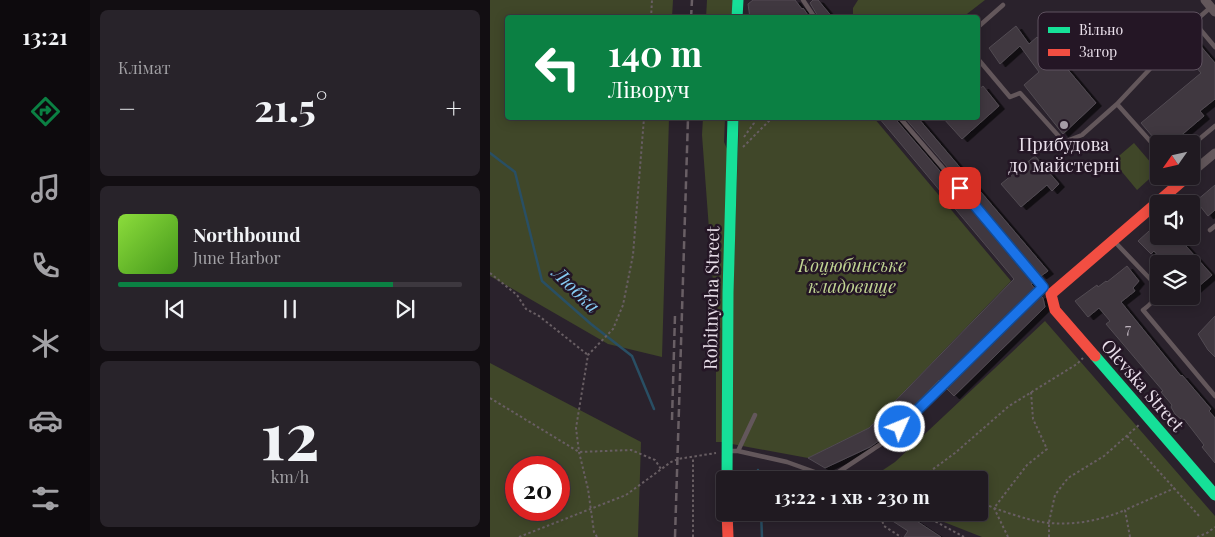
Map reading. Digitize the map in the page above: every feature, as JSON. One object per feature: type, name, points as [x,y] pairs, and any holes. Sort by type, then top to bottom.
[{"type":"street","points":[[737,15],[738,0]]},
{"type":"street","name":"Robitnycha Street","points":[[729,471],[732,451],[728,293],[733,120]]},
{"type":"street","points":[[1200,166],[1215,153]]},
{"type":"street","points":[[1047,291],[1113,240],[1175,185]]},
{"type":"street","name":"Olevska Street","points":[[1047,291],[1055,310],[1215,495]]},
{"type":"street","points":[[728,521],[728,537]]},
{"type":"lane","points":[[803,0],[813,15]]},
{"type":"lane","points":[[980,25],[1003,5]]},
{"type":"lane","points":[[1202,32],[1215,47]]},
{"type":"lane","points":[[980,61],[1010,97],[1020,93],[1064,142],[1082,135],[1117,104],[1149,70]]},
{"type":"lane","points":[[1117,104],[1150,141]]},
{"type":"lane","points":[[840,471],[886,440],[1047,291],[902,120]]},
{"type":"lane","points":[[1200,138],[1215,126]]},
{"type":"lane","points":[[1210,230],[1215,226]]},
{"type":"lane","points":[[1113,240],[1153,282],[1156,296],[1153,303],[1143,310],[1215,396]]},
{"type":"lane","points":[[1210,390],[1215,386]]},
{"type":"lane","points":[[755,414],[732,451],[787,462],[812,471]]},
{"type":"path","points":[[651,15],[652,0]]},
{"type":"path","points":[[597,537],[594,532],[576,428],[588,355],[613,329],[623,305],[633,255],[644,120]]},
{"type":"path","points":[[744,139],[754,124],[754,120]]},
{"type":"path","points":[[738,152],[770,120]]},
{"type":"path","points":[[490,273],[517,295],[526,309],[539,316],[588,355]]},
{"type":"path","points":[[931,471],[955,453],[1009,406],[1077,364],[1090,349]]},
{"type":"path","points":[[994,508],[1027,465],[1047,449],[1033,419],[1031,392]]},
{"type":"path","points":[[490,398],[579,452],[631,450],[654,460],[661,469]]},
{"type":"path","points":[[1049,537],[1049,522],[1055,495],[1068,478],[1104,456],[1148,417]]},
{"type":"path","points":[[1126,436],[1200,517]]},
{"type":"path","points":[[519,537],[626,495],[678,459],[732,451]]},
{"type":"path","points":[[693,456],[693,537]]},
{"type":"path","points":[[988,505],[1029,520],[1067,523],[1092,521],[1111,516],[1175,488]]},
{"type":"path","points":[[994,508],[1008,537]]},
{"type":"path","points":[[1125,510],[1130,537]]},
{"type":"path","points":[[882,521],[884,526],[901,537]]},
{"type":"path","points":[[935,521],[964,537]]},
{"type":"path","points":[[1197,537],[1215,527]]},
{"type":"green space","points":[[490,0],[673,0],[672,15],[505,15],[505,120],[669,120],[662,357],[608,344],[490,276]]},
{"type":"green space","points":[[707,0],[734,0],[733,15],[706,15]]},
{"type":"green space","points":[[858,0],[985,0],[966,15],[853,15],[853,8]]},
{"type":"green space","points":[[703,120],[725,120],[724,142],[728,151],[723,442],[716,442],[716,323],[702,135]]},
{"type":"green space","name":"Коцюбинське кладовище","points":[[739,120],[876,120],[1011,281],[869,428],[808,458],[732,444],[733,293]]},
{"type":"green space","points":[[1134,143],[1150,162],[1150,178],[1137,190],[1113,161]]},
{"type":"green space","points":[[1045,321],[1215,516],[1215,537],[982,537],[941,521],[988,521],[988,471],[882,471],[895,462]]},
{"type":"green space","points":[[490,363],[641,442],[638,537],[490,537]]},
{"type":"building","points":[[753,0],[795,0],[808,15],[750,15],[748,4]]},
{"type":"building","points":[[813,0],[818,0],[830,15],[817,15],[810,3]]},
{"type":"building","points":[[1016,26],[1029,44],[1037,37],[1038,38],[1038,70],[1068,70],[1096,103],[1063,134],[1024,85],[1039,72],[1020,46],[1000,64],[989,48]]},
{"type":"building","points":[[1202,48],[1215,63],[1215,99],[1200,111],[1204,116],[1182,135],[1151,135],[1141,123],[1201,73],[1198,70],[1202,70]]},
{"type":"building","points":[[983,86],[999,106],[962,139],[945,120],[980,120],[980,88]]},
{"type":"building","points":[[881,120],[897,120],[1035,282],[1031,284],[1035,289],[940,382],[939,380],[883,438],[870,447],[825,468],[808,458],[869,428],[1014,279]]},
{"type":"building","points":[[907,120],[920,120],[1048,271],[1041,276]]},
{"type":"building","points":[[1035,156],[1059,184],[1052,191],[1047,185],[1021,207],[1001,184]]},
{"type":"building","points":[[1215,185],[1215,210],[1208,216],[1200,206],[1200,198]]},
{"type":"building","points":[[1150,230],[1150,245],[1185,245],[1194,255],[1157,255],[1154,251],[1151,254],[1138,241]]},
{"type":"building","points":[[1200,262],[1212,275],[1200,285]]},
{"type":"building","points":[[1127,266],[1139,281],[1133,288],[1135,291],[1121,302],[1181,376],[1211,409],[1209,411],[1215,418],[1215,463],[1184,419],[1182,420],[1175,414],[1171,407],[1172,405],[1161,392],[1163,391],[1106,324],[1110,321],[1099,308],[1088,317],[1075,301],[1097,285],[1098,287],[1107,282]]},
{"type":"building","points":[[1040,295],[1043,298],[1045,307],[954,396],[946,388]]},
{"type":"building","points":[[1215,316],[1215,357],[1198,334]]},
{"type":"building","points":[[893,521],[917,521],[941,537],[904,537],[908,531]]},
{"type":"waterway","name":"Любка","points":[[490,153],[515,172],[542,281],[591,324],[632,356],[654,409]]},
{"type":"waterway","name":"Любка","points":[[761,521],[762,537]]},
{"type":"railway","points":[[691,15],[692,0]]},
{"type":"railway","points":[[675,537],[688,120]]},
{"type":"railway","points":[[672,420],[675,315]]},
{"type":"traffic: fast","points":[[737,15],[738,0]]},
{"type":"traffic: fast","points":[[727,471],[728,293],[733,120]]},
{"type":"traffic: fast","points":[[1095,356],[1215,495]]},
{"type":"traffic: jam","points":[[1095,356],[1055,310],[1051,294],[1178,185]]},
{"type":"traffic: jam","points":[[727,521],[728,537]]},
{"type":"place","name":"Прибудова до майстерні","points":[[1064,125]]},
{"type":"route","points":[[900,427],[1043,287],[960,188]]}]
